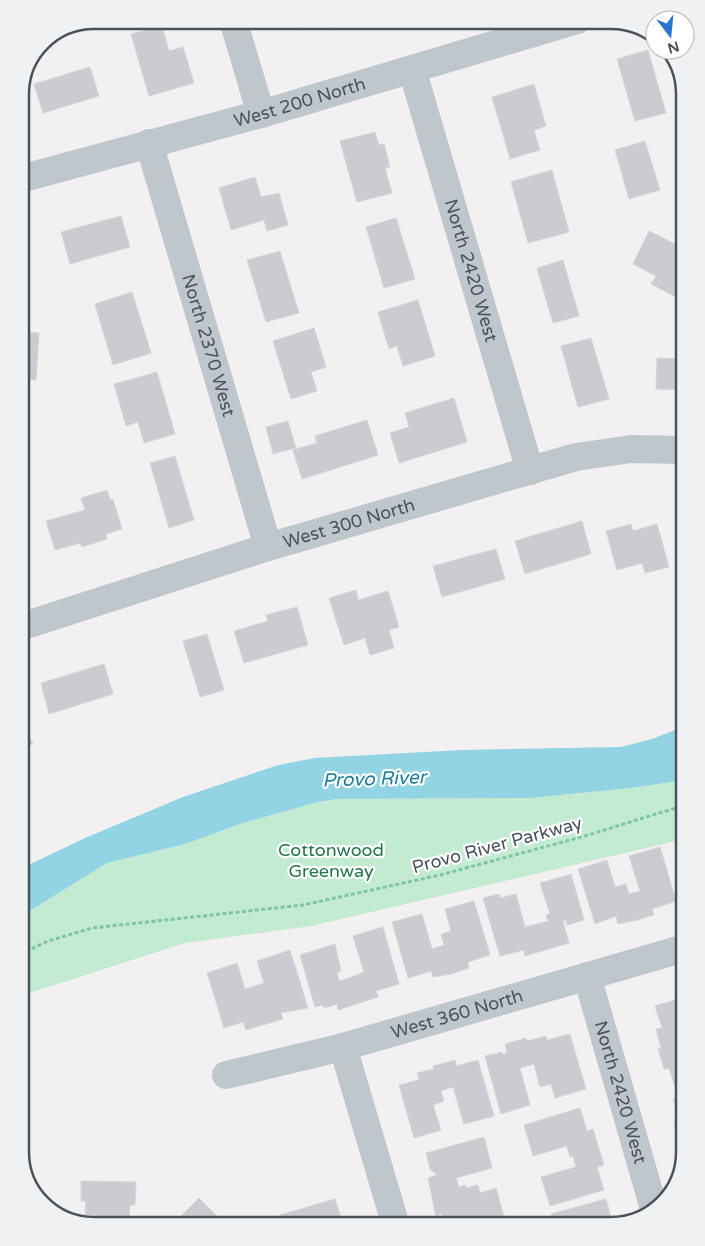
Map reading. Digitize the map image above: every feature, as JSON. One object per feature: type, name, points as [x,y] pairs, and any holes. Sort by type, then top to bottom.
[{"type":"street","points":[[236,29],[261,114]]},
{"type":"street","name":"West 200 North","points":[[29,176],[261,114],[547,29]]},
{"type":"street","name":"North 2420 West","points":[[412,69],[530,471]]},
{"type":"street","name":"North 2370 West","points":[[149,143],[268,547]]},
{"type":"street","name":"West 300 North","points":[[29,624],[268,547],[576,457],[631,450],[676,450]]},
{"type":"street","name":"West 360 North","points":[[226,1075],[343,1047],[676,951]]},
{"type":"street","name":"North 2420 West","points":[[587,976],[652,1202]]},
{"type":"street","points":[[343,1047],[393,1217]]},
{"type":"path","name":"Provo River Parkway","points":[[29,950],[48,941],[92,928],[303,905],[440,875],[585,836],[676,808]]},
{"type":"green space","name":"Cottonwood Greenway","points":[[676,781],[676,841],[311,926],[185,943],[29,993],[29,911],[107,863],[185,844],[243,823],[318,802],[337,799],[531,798]]},
{"type":"water","name":"Provo River","points":[[676,730],[676,781],[531,798],[337,799],[318,802],[243,823],[185,844],[107,863],[29,911],[29,865],[85,838],[183,797],[278,765],[315,758],[461,750],[621,747],[652,739]]},
{"type":"building","points":[[150,29],[163,29],[169,51],[183,47],[194,83],[149,96],[131,34]]},
{"type":"building","points":[[645,51],[645,60],[651,60],[666,113],[635,121],[617,59]]},
{"type":"building","points":[[90,67],[99,96],[43,113],[34,84]]},
{"type":"building","points":[[534,84],[546,126],[534,130],[540,150],[510,159],[492,97]]},
{"type":"building","points":[[375,132],[379,145],[384,144],[390,167],[385,168],[392,193],[357,202],[340,141]]},
{"type":"building","points":[[645,141],[660,190],[629,199],[615,150]]},
{"type":"building","points":[[552,170],[569,232],[528,243],[511,182]]},
{"type":"building","points":[[255,177],[261,197],[279,193],[288,225],[267,231],[264,220],[231,230],[219,188]]},
{"type":"building","points":[[121,216],[130,247],[70,264],[61,232]]},
{"type":"building","points":[[396,218],[415,279],[384,288],[366,227]]},
{"type":"building","points":[[649,231],[676,244],[676,297],[651,284],[656,276],[633,264]]},
{"type":"building","points":[[280,251],[299,313],[266,322],[247,260]]},
{"type":"building","points":[[563,260],[579,316],[553,323],[537,268]]},
{"type":"building","points":[[132,292],[151,353],[113,365],[95,304]]},
{"type":"building","points":[[418,300],[435,356],[403,366],[397,346],[389,349],[378,312]]},
{"type":"building","points":[[314,328],[326,367],[311,372],[317,391],[291,399],[273,341]]},
{"type":"building","points":[[29,332],[39,333],[36,380],[29,380]]},
{"type":"building","points":[[591,338],[609,399],[578,407],[561,346]]},
{"type":"building","points":[[657,358],[676,359],[676,390],[656,389]]},
{"type":"building","points":[[157,372],[175,434],[144,443],[138,422],[126,426],[114,384]]},
{"type":"building","points":[[454,398],[467,442],[399,463],[390,433],[409,427],[405,413]]},
{"type":"building","points":[[367,420],[378,455],[302,479],[293,450],[317,443],[315,436]]},
{"type":"building","points":[[288,421],[296,448],[273,454],[266,427]]},
{"type":"building","points":[[175,456],[194,520],[169,528],[150,463]]},
{"type":"building","points":[[107,490],[110,500],[113,499],[122,529],[106,534],[107,539],[82,547],[80,543],[55,550],[46,521],[85,510],[81,498]]},
{"type":"building","points":[[582,521],[591,554],[525,574],[515,541]]},
{"type":"building","points":[[631,524],[633,531],[657,524],[669,567],[645,573],[642,563],[617,570],[606,531]]},
{"type":"building","points":[[496,549],[505,579],[442,597],[433,566]]},
{"type":"building","points":[[356,590],[358,600],[388,591],[399,627],[389,630],[394,648],[370,655],[365,638],[344,645],[329,598]]},
{"type":"building","points":[[297,607],[308,645],[244,663],[234,631],[268,621],[266,615]]},
{"type":"building","points":[[207,634],[224,690],[200,697],[183,641]]},
{"type":"building","points":[[104,664],[113,694],[49,714],[41,683]]},
{"type":"building","points":[[29,736],[33,744],[29,746]]},
{"type":"building","points":[[660,847],[676,901],[652,909],[654,915],[637,920],[618,924],[616,916],[595,924],[578,869],[607,860],[615,887],[626,884],[629,894],[640,891],[629,856]]},
{"type":"building","points":[[571,874],[584,920],[567,925],[566,920],[563,921],[569,943],[525,956],[524,950],[500,956],[483,898],[499,894],[500,898],[516,894],[525,927],[548,921],[546,915],[550,914],[540,883]]},
{"type":"building","points":[[474,901],[490,955],[468,962],[469,968],[451,974],[433,977],[431,971],[408,978],[392,922],[422,914],[432,949],[444,945],[441,934],[451,931],[445,909]]},
{"type":"building","points":[[383,927],[399,984],[376,991],[378,997],[338,1010],[337,1004],[324,1008],[323,1005],[315,1007],[300,955],[335,944],[341,971],[337,972],[339,981],[352,977],[364,972],[353,936]]},
{"type":"building","points":[[290,950],[308,1008],[281,1013],[283,1019],[246,1030],[243,1022],[224,1028],[207,973],[237,963],[245,989],[264,983],[257,961]]},
{"type":"building","points":[[676,1000],[675,1087],[669,1068],[664,1069],[658,1049],[661,1048],[656,1029],[662,1028],[655,1006]]},
{"type":"building","points":[[570,1034],[586,1089],[555,1098],[551,1084],[540,1087],[534,1064],[520,1068],[530,1105],[501,1114],[485,1056],[502,1052],[503,1055],[507,1053],[505,1044],[526,1038],[527,1041],[546,1036],[547,1040]]},
{"type":"building","points":[[455,1060],[456,1066],[478,1060],[494,1116],[464,1124],[453,1087],[441,1091],[444,1101],[433,1105],[441,1130],[414,1138],[399,1085],[419,1080],[417,1073],[434,1069],[433,1066]]},
{"type":"building","points":[[676,1098],[676,1109],[673,1099]]},
{"type":"building","points":[[580,1108],[587,1131],[593,1129],[604,1165],[597,1167],[604,1190],[550,1206],[541,1177],[576,1167],[573,1156],[570,1157],[567,1146],[533,1156],[524,1125]]},
{"type":"building","points":[[484,1137],[492,1168],[456,1178],[459,1187],[465,1185],[466,1188],[478,1185],[480,1193],[496,1188],[504,1217],[443,1217],[442,1214],[436,1216],[428,1178],[437,1175],[430,1169],[426,1153]]},
{"type":"building","points":[[81,1181],[136,1182],[135,1205],[130,1205],[129,1217],[96,1217],[96,1215],[85,1215],[86,1201],[81,1201]]},
{"type":"building","points":[[199,1198],[218,1217],[180,1217]]},
{"type":"building","points":[[335,1199],[341,1217],[281,1217],[280,1215]]},
{"type":"building","points":[[606,1199],[611,1217],[552,1217],[551,1214]]}]
